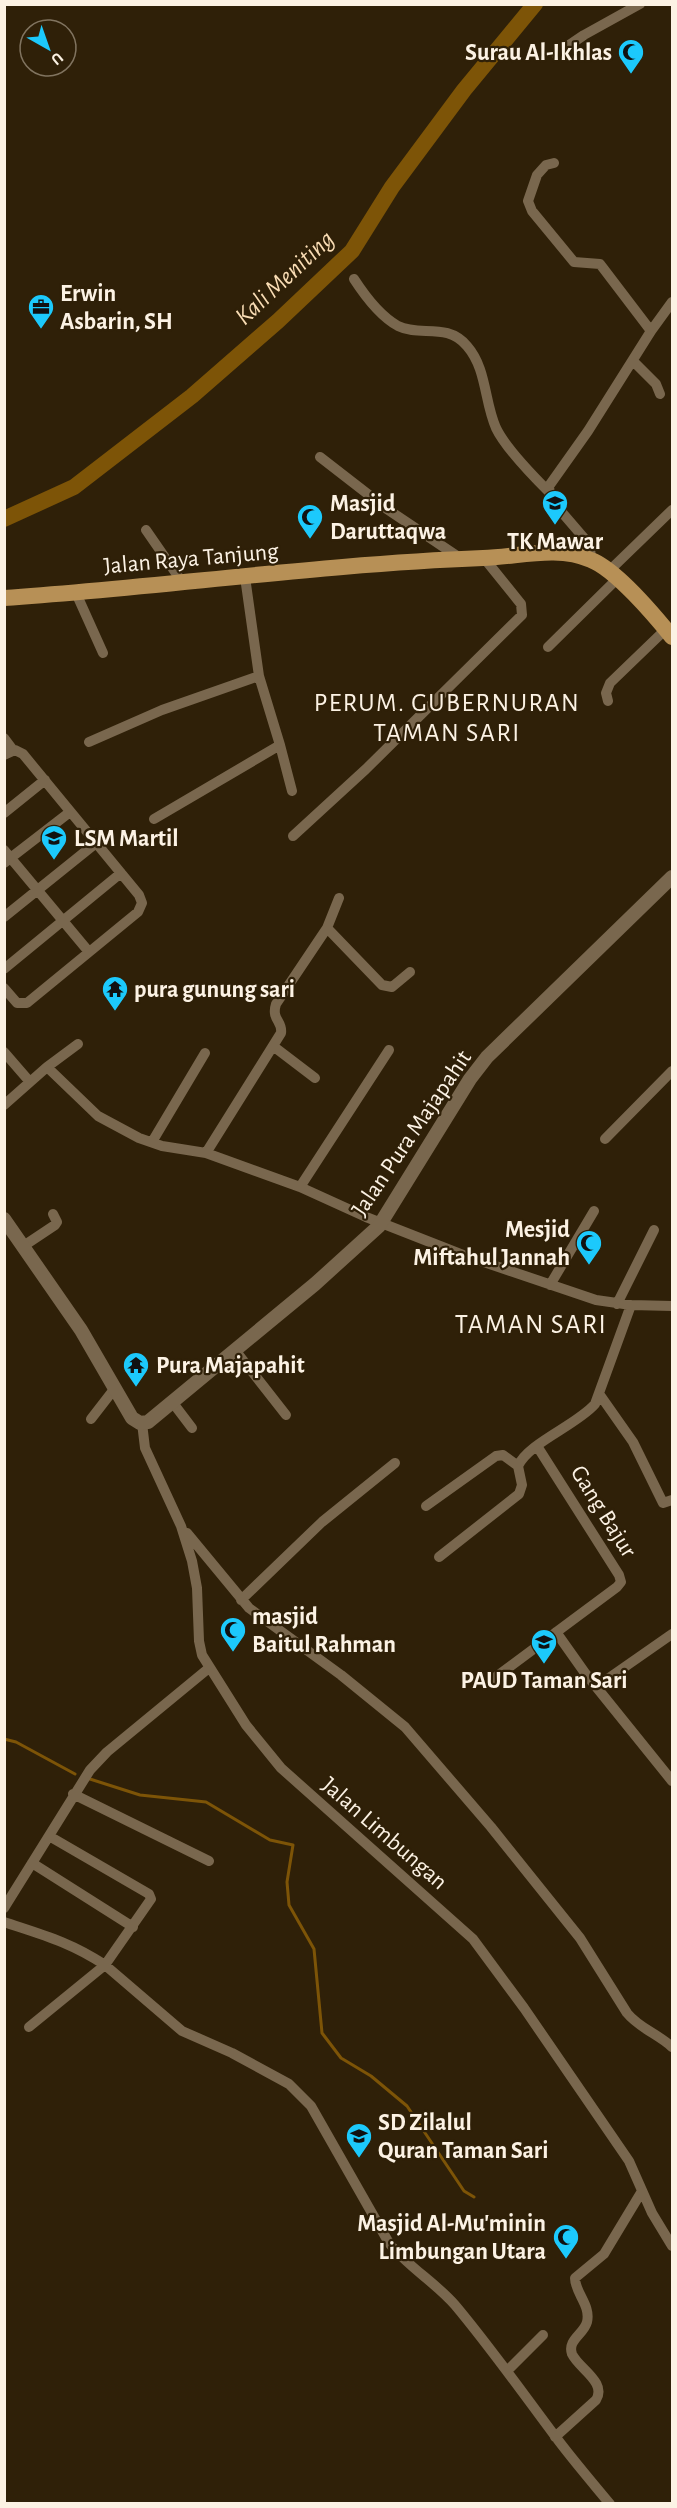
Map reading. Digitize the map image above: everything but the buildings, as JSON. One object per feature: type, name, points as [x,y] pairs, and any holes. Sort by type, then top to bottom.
[{"type":"main road","name":"Jalan Raya Tanjung","points":[[4,598],[460,558],[554,552],[591,560],[613,574],[669,633]]},
{"type":"street","points":[[556,54],[584,35],[640,4]]},
{"type":"street","points":[[554,163],[546,165],[537,174],[529,195],[532,211],[574,262],[600,264],[651,331]]},
{"type":"street","points":[[354,279],[374,305],[399,326],[453,335],[466,344],[477,360],[497,430],[590,545],[591,560]]},
{"type":"street","points":[[549,492],[552,481],[588,431],[672,302]]},
{"type":"street","points":[[633,361],[656,384],[660,394]]},
{"type":"street","points":[[320,457],[387,509],[460,558]]},
{"type":"street","points":[[548,647],[672,510]]},
{"type":"street","points":[[146,530],[182,582]]},
{"type":"street","points":[[293,836],[374,761],[522,615],[522,604],[484,558]]},
{"type":"street","points":[[245,577],[259,676],[292,791]]},
{"type":"street","points":[[76,593],[103,653]]},
{"type":"street","points":[[608,701],[606,690],[611,681],[669,633]]},
{"type":"street","points":[[89,742],[162,710],[259,676]]},
{"type":"street","points":[[4,738],[13,752],[45,780],[140,897],[142,905],[138,912],[27,1003],[17,1003],[4,988]]},
{"type":"street","points":[[154,819],[280,745]]},
{"type":"street","points":[[4,813],[45,780]]},
{"type":"street","points":[[70,812],[7,857],[34,893],[63,921],[89,952]]},
{"type":"street","points":[[4,917],[96,843]]},
{"type":"street","points":[[4,969],[121,873]]},
{"type":"street","name":"Jalan Pura Majapahit","points":[[142,1423],[152,1420],[173,1403],[355,1249],[382,1223],[470,1079],[487,1057],[672,877]]},
{"type":"street","points":[[206,1153],[273,1046],[281,1030],[275,1018],[276,1004],[327,928],[339,898]]},
{"type":"street","points":[[327,928],[382,985],[392,987],[410,972]]},
{"type":"street","points":[[4,1105],[47,1067],[78,1044]]},
{"type":"street","points":[[273,1046],[315,1078]]},
{"type":"street","points":[[300,1187],[388,1050]]},
{"type":"street","points":[[4,1052],[30,1082]]},
{"type":"street","points":[[152,1142],[205,1053]]},
{"type":"street","points":[[47,1067],[98,1116],[152,1142],[206,1153],[300,1187],[382,1223],[596,1300],[617,1304],[672,1306]]},
{"type":"street","points":[[605,1139],[672,1071]]},
{"type":"street","points":[[550,1285],[594,1211]]},
{"type":"street","points":[[22,1247],[55,1225],[57,1222],[53,1214]]},
{"type":"street","points":[[4,1219],[81,1330],[132,1418],[142,1423]]},
{"type":"street","points":[[617,1304],[654,1230]]},
{"type":"street","points":[[518,1466],[537,1446],[586,1414],[595,1404],[631,1305]]},
{"type":"street","points":[[235,1350],[286,1415]]},
{"type":"street","points":[[90,1419],[115,1388]]},
{"type":"street","points":[[600,1395],[633,1442],[663,1503],[672,1500]]},
{"type":"street","points":[[173,1403],[192,1428]]},
{"type":"street","name":"Jalan Limbungan","points":[[142,1423],[141,1432],[145,1448],[181,1526],[196,1581],[200,1648],[209,1668],[252,1732],[281,1768],[473,1939],[599,2115],[629,2161],[652,2213],[672,2246]]},
{"type":"street","name":"Gang Bajur","points":[[489,1682],[617,1587],[621,1578],[537,1446]]},
{"type":"street","points":[[426,1506],[498,1456],[503,1455],[518,1466],[522,1485],[519,1494],[439,1557]]},
{"type":"street","points":[[241,1600],[322,1522],[395,1463]]},
{"type":"street","points":[[181,1526],[241,1600],[265,1621],[350,1682],[405,1727],[491,1827],[580,1938],[631,2019],[672,2047]]},
{"type":"street","points":[[556,1632],[596,1687],[672,1780]]},
{"type":"street","points":[[596,1687],[672,1634]]},
{"type":"street","points":[[4,1908],[73,1794],[98,1760],[209,1668]]},
{"type":"street","points":[[73,1794],[209,1861]]},
{"type":"street","points":[[30,2028],[105,1965],[151,1899],[149,1894],[49,1836]]},
{"type":"street","points":[[32,1863],[133,1927]]},
{"type":"street","points":[[4,1922],[61,1941],[105,1965],[182,2031],[232,2053],[297,2090],[311,2106],[389,2243],[444,2293],[508,2370],[555,2437],[610,2504]]},
{"type":"street","points":[[555,2437],[596,2400],[600,2393],[598,2385],[571,2350],[572,2343],[584,2329],[588,2317],[587,2308],[575,2278],[599,2259],[609,2247],[642,2191]]},
{"type":"street","points":[[508,2370],[543,2335]]},
{"type":"waterway","name":"Kali Meniting","points":[[4,519],[74,487],[192,396],[278,321],[352,251],[392,187],[464,90],[535,4]]},
{"type":"waterway","points":[[4,1739],[16,1742],[75,1774]]},
{"type":"waterway","points":[[90,1779],[140,1795],[206,1802],[270,1840],[293,1845],[287,1882],[289,1905],[314,1949],[322,2033],[341,2058],[371,2076],[407,2106],[464,2191],[474,2197]]},
{"type":"place","name":"Surau Al-Ikhlas","points":[[631,75]]},
{"type":"place","name":"Erwin Asbarin, SH","points":[[41,330]]},
{"type":"place","name":"TK Mawar","points":[[555,526]]},
{"type":"place","name":"Masjid Daruttaqwa","points":[[310,540]]},
{"type":"place","name":"LSM Martil","points":[[54,861]]},
{"type":"place","name":"pura gunung sari","points":[[115,1012]]},
{"type":"place","name":"Mesjid Miftahul Jannah","points":[[589,1266]]},
{"type":"place","name":"Pura Majapahit","points":[[136,1388]]},
{"type":"place","name":"masjid Baitul Rahman","points":[[233,1653]]},
{"type":"place","name":"PAUD Taman Sari","points":[[544,1665]]},
{"type":"place","name":"SD Zilalul Quran Taman Sari","points":[[359,2159]]},
{"type":"place","name":"Masjid Al-Mu'minin Limbungan Utara","points":[[566,2260]]},
{"type":"district","name":"PERUM. GUBERNURAN TAMAN SARI","points":[[447,717]]},
{"type":"district","name":"TAMAN SARI","points":[[531,1324]]}]
